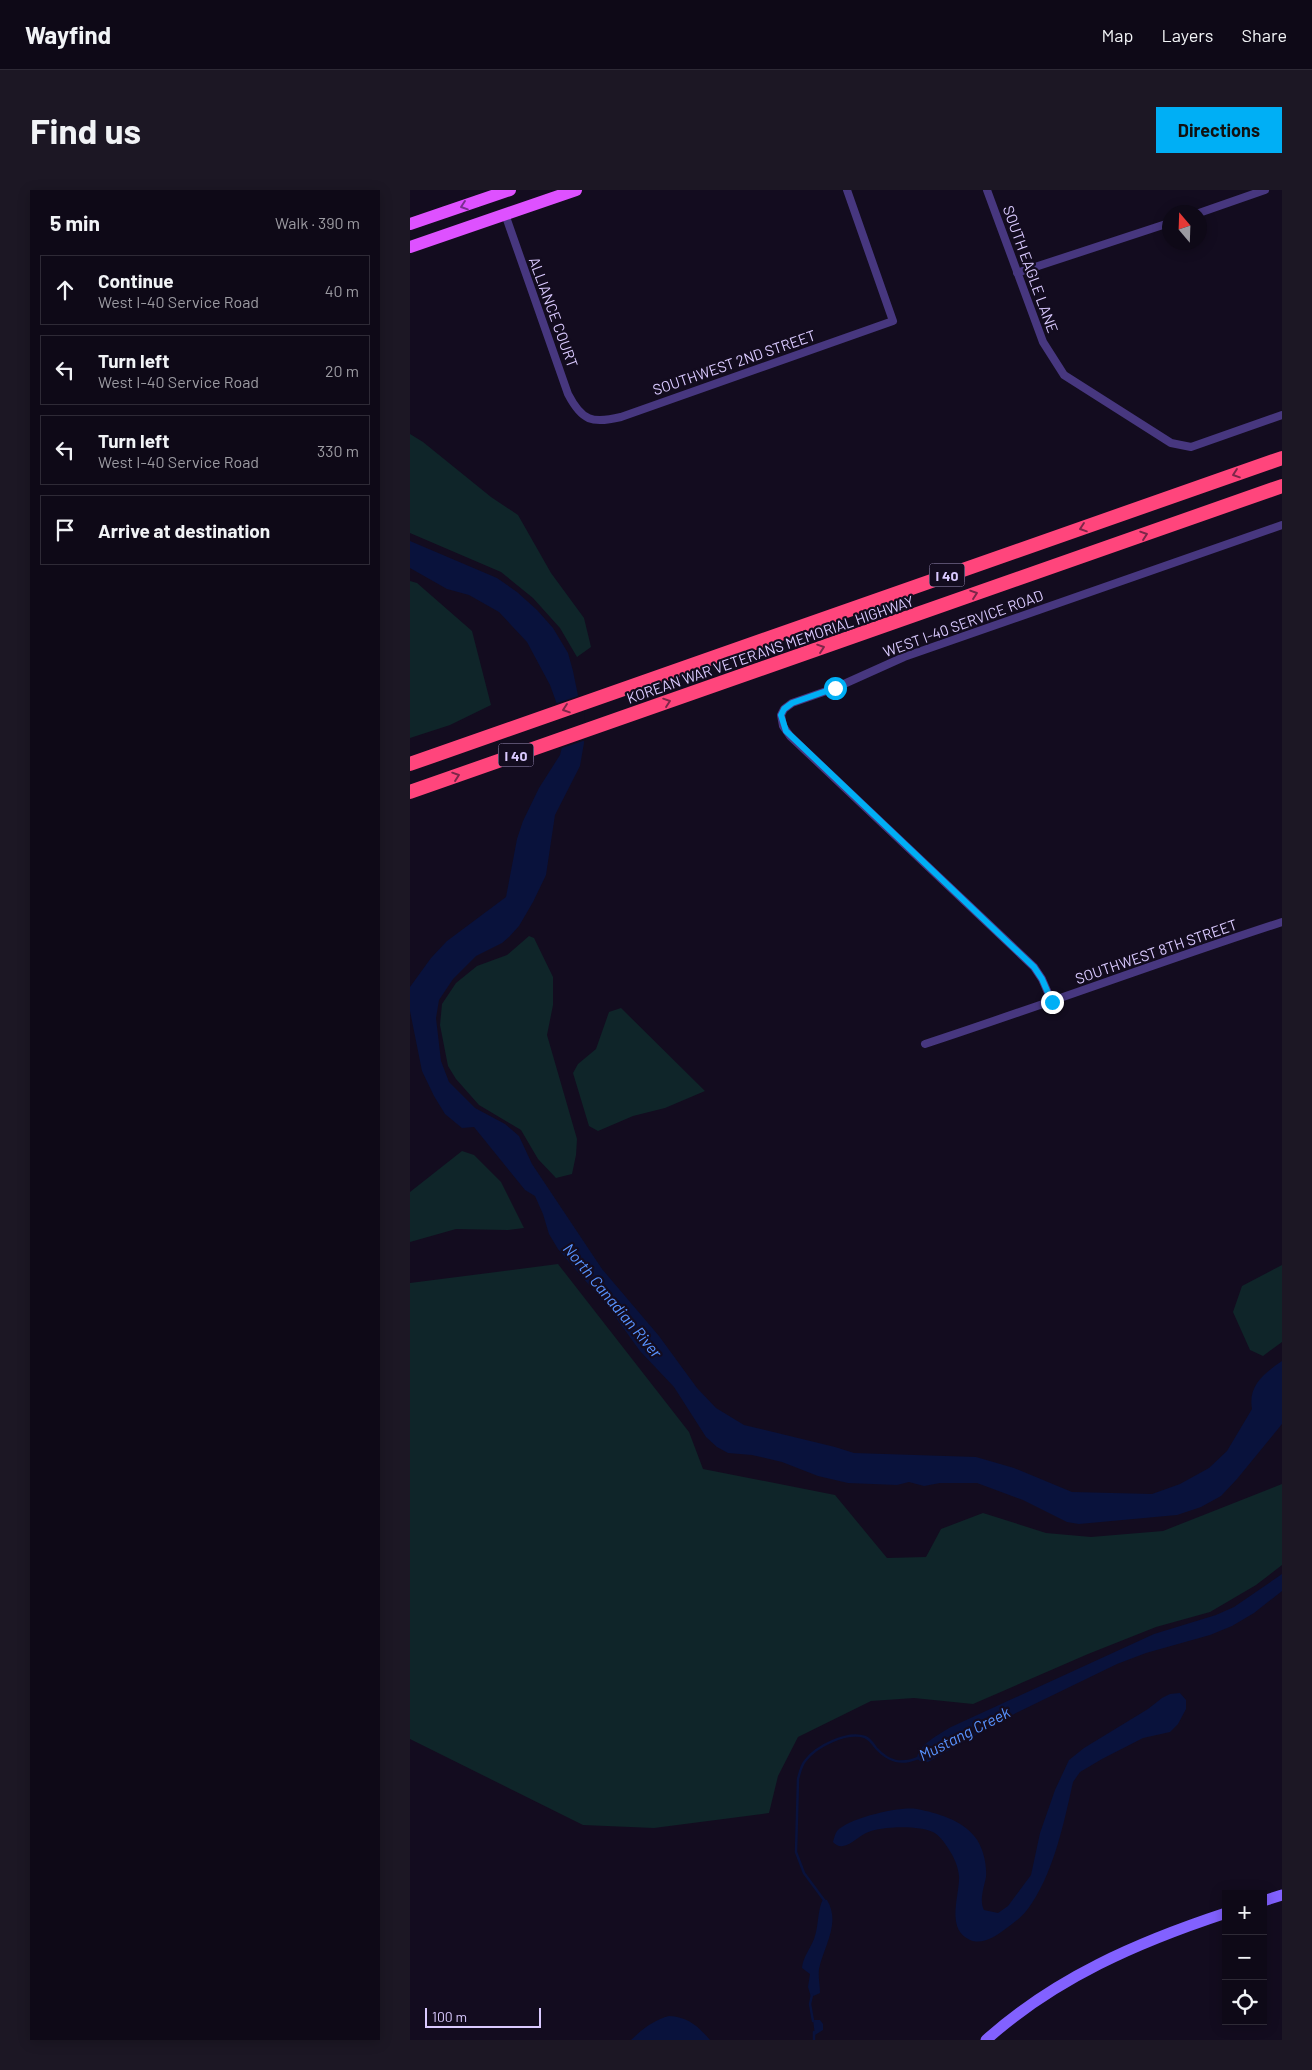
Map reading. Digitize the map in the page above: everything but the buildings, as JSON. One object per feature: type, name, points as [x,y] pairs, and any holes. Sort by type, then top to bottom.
[{"type":"highway","name":"KOREAN WAR VETERANS MEMORIAL HIGHWAY","points":[[410,764],[1282,458]]},
{"type":"highway","name":"KOREAN WAR VETERANS MEMORIAL HIGHWAY","points":[[410,792],[1282,486]]},
{"type":"main road","points":[[410,224],[511,190],[519,209]]},
{"type":"main road","points":[[410,247],[576,190]]},
{"type":"main road","points":[[1267,1900],[1282,1895]]},
{"type":"main road","points":[[986,2040],[1037,1999],[1086,1969],[1151,1939],[1222,1914]]},
{"type":"street","name":"SOUTHWEST 2ND STREET","points":[[584,416],[592,421],[622,417],[893,321],[847,190]]},
{"type":"street","name":"SOUTH EAGLE LANE","points":[[987,190],[1043,342],[1064,374],[1171,443],[1192,447],[1282,415]]},
{"type":"street","points":[[1207,211],[1265,190]]},
{"type":"street","name":"ALLIANCE COURT","points":[[505,214],[568,394],[575,408],[584,416]]},
{"type":"street","points":[[1017,273],[1162,226]]},
{"type":"street","name":"WEST I-40 SERVICE ROAD","points":[[1052,1002],[1042,979],[1034,967],[790,736],[783,726],[781,715],[784,709],[792,703],[835,688],[904,657],[1282,525]]},
{"type":"street","name":"SOUTHWEST 8TH STREET","points":[[925,1044],[1282,922]]},
{"type":"green space","points":[[410,434],[423,442],[491,497],[518,515],[551,573],[584,618],[591,647],[577,657],[560,628],[533,598],[501,572],[410,533]]},
{"type":"green space","points":[[410,581],[417,583],[472,631],[491,705],[450,725],[410,738]]},
{"type":"green space","points":[[529,936],[534,938],[553,977],[553,1005],[547,1035],[577,1139],[572,1174],[556,1178],[538,1159],[521,1130],[479,1105],[456,1079],[448,1066],[440,1025],[442,1004],[456,983],[477,966],[507,955]]},
{"type":"green space","points":[[621,1008],[705,1091],[665,1108],[633,1116],[598,1131],[589,1126],[573,1073],[578,1064],[596,1049],[609,1012]]},
{"type":"green space","points":[[462,1151],[474,1155],[501,1182],[524,1228],[508,1230],[456,1229],[410,1242],[410,1192]]},
{"type":"green space","points":[[558,1264],[689,1432],[703,1469],[835,1495],[887,1558],[926,1557],[941,1529],[983,1513],[1046,1533],[1091,1537],[1163,1531],[1282,1484],[1282,1565],[1256,1585],[1210,1612],[1156,1627],[973,1704],[914,1698],[871,1701],[798,1737],[778,1776],[769,1813],[654,1828],[583,1825],[410,1739],[410,1283]]},
{"type":"green space","points":[[1282,1265],[1282,1342],[1263,1356],[1250,1350],[1233,1312],[1242,1286]]},
{"type":"water","name":"North Canadian River","points":[[410,541],[497,578],[517,592],[537,610],[553,628],[568,653],[583,720],[584,743],[580,766],[555,815],[546,875],[519,926],[502,943],[476,956],[453,979],[439,1000],[436,1018],[441,1061],[449,1082],[475,1108],[505,1124],[519,1136],[532,1164],[602,1269],[659,1336],[697,1388],[716,1408],[744,1425],[854,1453],[976,1457],[1014,1468],[1072,1492],[1152,1494],[1180,1484],[1209,1468],[1227,1451],[1252,1409],[1252,1394],[1258,1381],[1282,1361],[1282,1424],[1221,1496],[1201,1507],[1177,1515],[1079,1524],[1067,1522],[1023,1500],[977,1483],[940,1483],[924,1486],[909,1482],[897,1485],[848,1483],[818,1476],[782,1462],[752,1455],[728,1453],[717,1447],[706,1437],[674,1387],[640,1351],[609,1308],[558,1249],[549,1234],[535,1196],[525,1190],[474,1127],[462,1128],[445,1114],[422,1071],[410,1011],[410,987],[431,958],[447,941],[506,897],[517,839],[523,821],[539,788],[560,755],[563,743],[562,718],[550,685],[527,642],[499,612],[469,595],[447,589],[410,568]]},
{"type":"water","points":[[1282,1574],[1282,1591],[1254,1613],[1232,1626],[1210,1635],[1146,1653],[1117,1664],[1016,1713],[928,1762],[922,1762],[917,1759],[918,1754],[925,1745],[951,1727],[1154,1634],[1216,1615],[1234,1607]]},
{"type":"water","points":[[1180,1693],[1186,1700],[1186,1709],[1178,1724],[1170,1732],[1143,1738],[1080,1772],[1073,1782],[1051,1865],[1036,1896],[1019,1918],[988,1940],[979,1942],[970,1940],[962,1935],[958,1928],[956,1911],[959,1884],[958,1869],[954,1858],[940,1837],[933,1832],[909,1827],[880,1829],[866,1833],[846,1845],[839,1846],[833,1842],[837,1831],[843,1826],[887,1811],[917,1809],[949,1818],[970,1831],[980,1846],[984,1856],[986,1872],[982,1898],[984,1910],[998,1913],[1008,1906],[1031,1875],[1040,1833],[1055,1790],[1069,1760],[1084,1748],[1148,1709],[1162,1698],[1170,1694]]},
{"type":"water","points":[[823,1899],[827,1900],[831,1909],[832,1926],[819,1969],[820,1993],[811,1997],[808,1987],[810,1974],[802,1968],[816,1934]]},
{"type":"water","points":[[669,2016],[687,2020],[701,2030],[710,2040],[631,2040],[648,2025]]},
{"type":"water","points":[[813,2020],[820,2020],[823,2024],[823,2030],[815,2035]]},
{"type":"pier","points":[[581,695],[586,740],[559,749],[562,729],[554,704]]},
{"type":"waterway","name":"Mustang Creek","points":[[824,1900],[804,1873],[796,1852],[798,1779],[804,1763],[810,1755],[824,1745],[850,1736],[865,1737],[881,1753],[896,1761],[901,1762],[918,1758]]},
{"type":"waterway","name":"Mustang Creek","points":[[812,1995],[810,2004],[813,2021]]},
{"type":"waterway","name":"Mustang Creek","points":[[814,2032],[814,2040]]},
{"type":"route","points":[[835,688],[787,706],[781,715],[786,731],[1034,967],[1042,979],[1052,1002]]}]
